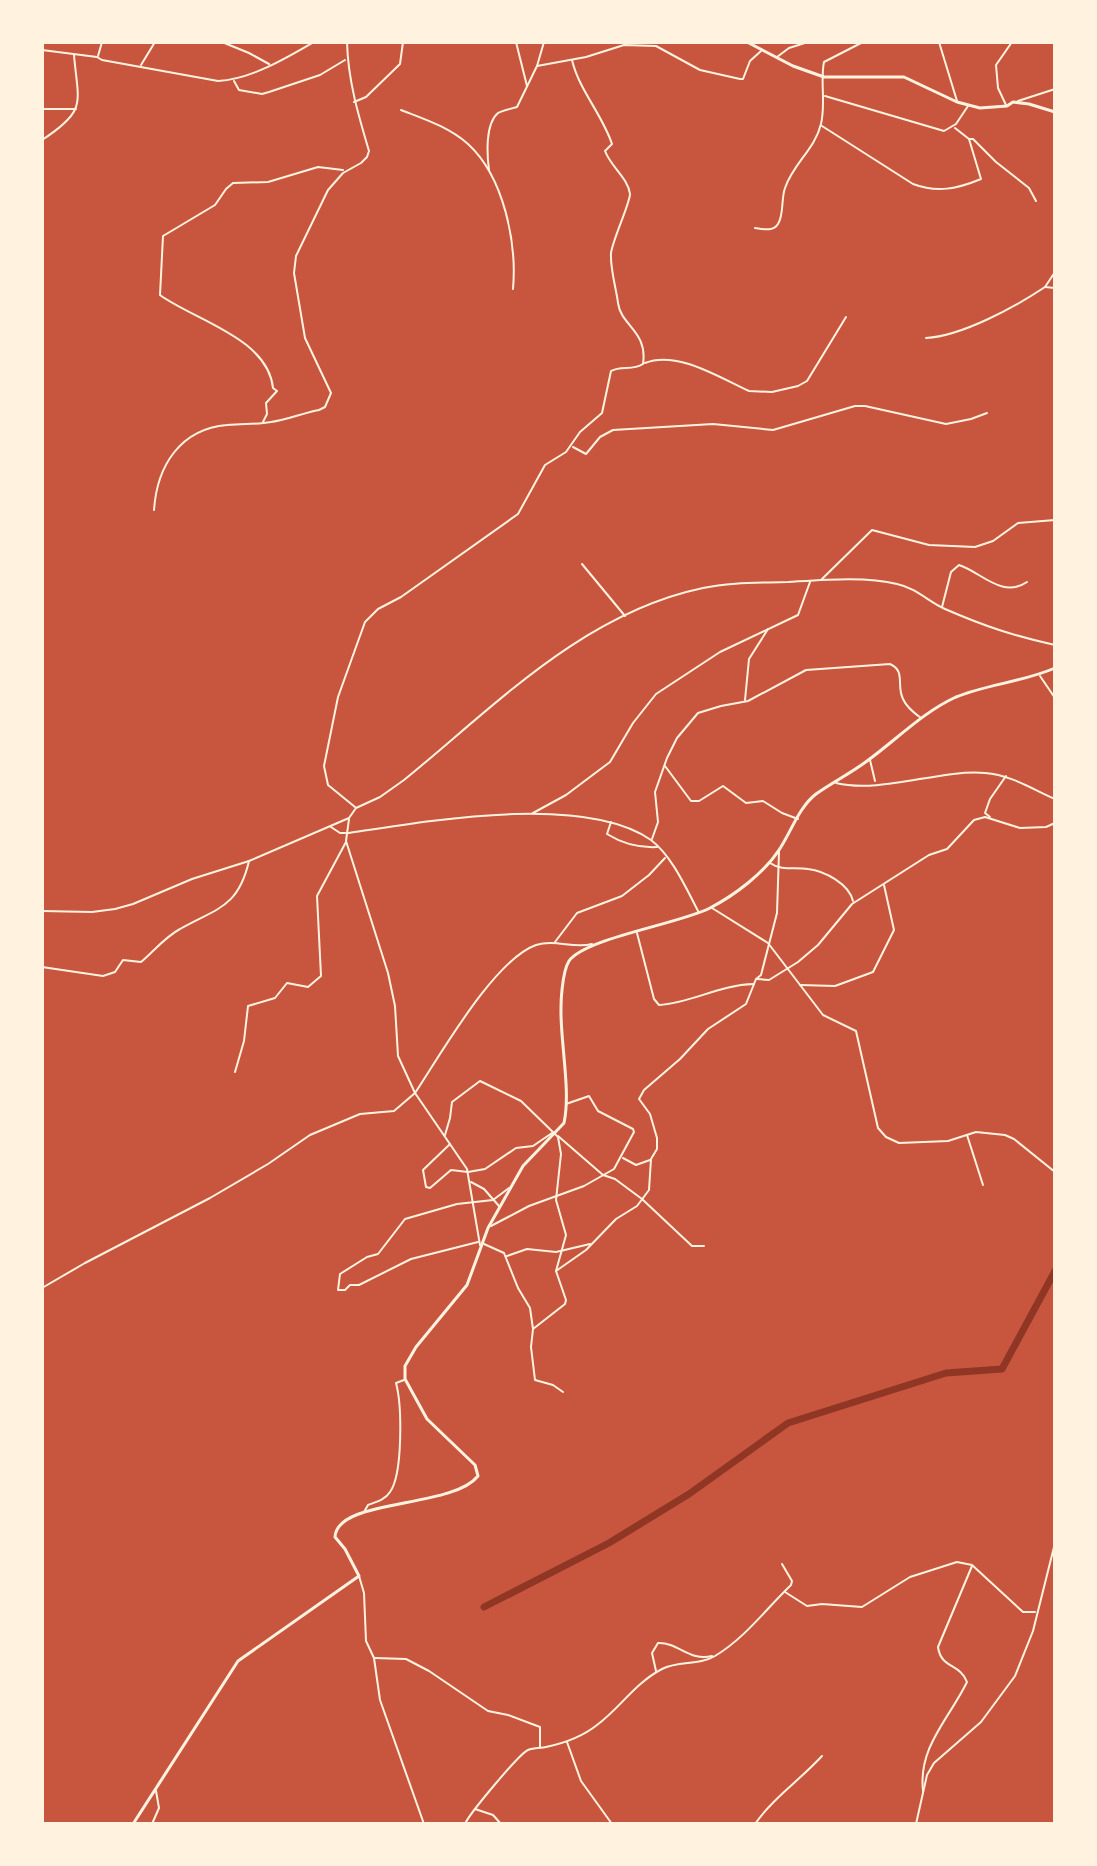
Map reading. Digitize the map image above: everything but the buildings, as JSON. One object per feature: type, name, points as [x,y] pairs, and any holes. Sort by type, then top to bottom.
[{"type":"main road","points":[[747,42],[824,77],[904,77],[957,102],[980,108],[1007,106],[1013,102],[1055,112]]},
{"type":"main road","points":[[133,1824],[238,1661],[359,1576],[335,1537],[341,1522],[363,1513],[445,1496],[462,1489],[478,1476],[475,1465],[427,1419],[405,1379],[405,1366],[416,1347],[467,1285],[480,1243],[528,1160],[564,1123],[560,1020],[564,979],[570,960],[595,943],[637,933],[711,908],[769,863],[815,795],[922,719],[961,695],[1040,675],[1055,668]]},
{"type":"street","points":[[97,57],[102,42]]},
{"type":"street","points":[[140,67],[155,42]]},
{"type":"street","points":[[222,42],[269,65]]},
{"type":"street","points":[[42,50],[97,57],[218,81],[269,65],[314,42]]},
{"type":"street","points":[[154,510],[163,465],[182,446],[209,428],[263,423],[319,410],[325,407],[331,393],[305,338],[294,273],[296,256],[309,224],[328,190],[343,173],[361,163],[369,151],[353,102],[346,59],[347,42]]},
{"type":"street","points":[[353,102],[366,97],[400,64],[403,42]]},
{"type":"street","points":[[516,42],[527,88]]},
{"type":"street","points":[[490,175],[487,156],[493,120],[499,113],[517,107],[537,66],[544,42]]},
{"type":"street","points":[[789,42],[789,48]]},
{"type":"street","points":[[777,58],[789,48],[808,42]]},
{"type":"street","points":[[755,228],[773,229],[780,222],[784,190],[791,175],[812,148],[821,126],[824,62],[863,42]]},
{"type":"street","points":[[939,42],[957,102]]},
{"type":"street","points":[[1007,106],[998,88],[996,65],[1012,42]]},
{"type":"street","points":[[537,66],[624,45],[656,46],[700,70],[743,79],[750,61],[762,51]]},
{"type":"street","points":[[42,140],[72,117],[77,109],[79,87],[74,55]]},
{"type":"street","points":[[233,78],[239,90],[262,94],[320,75],[346,59]]},
{"type":"street","points":[[572,60],[576,75],[609,134],[612,144],[605,151],[607,158],[626,184],[630,197],[611,253],[618,306],[639,334],[645,353],[643,364]]},
{"type":"street","points":[[1013,102],[1055,89]]},
{"type":"street","points":[[824,96],[944,131],[953,126],[969,108],[968,105]]},
{"type":"street","points":[[42,109],[77,109]]},
{"type":"street","points":[[401,110],[455,134],[483,161],[499,194],[514,246],[513,289]]},
{"type":"street","points":[[821,126],[913,184],[934,190],[957,188],[981,179],[969,139]]},
{"type":"street","points":[[953,126],[973,139],[1022,182],[1036,201]]},
{"type":"street","points":[[263,423],[267,414],[266,403],[277,391],[259,359],[242,341],[160,295],[163,236],[215,205],[233,183],[268,182],[318,167],[336,168],[343,173]]},
{"type":"street","points":[[926,338],[939,337],[1022,302],[1045,287],[1055,272]]},
{"type":"street","points":[[1045,287],[1055,288]]},
{"type":"street","points":[[356,808],[328,785],[324,766],[338,697],[369,616],[518,514],[545,465],[572,446],[580,432],[602,413],[611,371],[637,368],[662,358],[696,367],[749,391],[783,390],[807,381],[846,317]]},
{"type":"street","points":[[572,446],[586,454],[602,435],[616,429],[713,424],[781,429],[855,406],[923,417],[946,424],[987,413]]},
{"type":"street","points":[[821,580],[872,530],[929,545],[975,547],[993,541],[1018,523],[1055,520]]},
{"type":"street","points":[[582,564],[625,616]]},
{"type":"street","points":[[942,608],[951,572],[959,565],[998,585],[1015,587],[1027,582]]},
{"type":"street","points":[[42,911],[115,909],[249,861],[349,818],[356,808],[380,797],[404,780],[540,665],[648,605],[706,587],[821,580],[898,584],[992,630],[1055,645]]},
{"type":"street","points":[[532,814],[566,795],[610,762],[633,723],[656,694],[720,652],[798,615],[811,581]]},
{"type":"street","points":[[745,702],[749,659],[768,628]]},
{"type":"street","points":[[651,840],[657,828],[655,792],[664,765],[677,738],[698,713],[717,706],[745,702],[806,670],[890,664],[900,673],[904,701],[922,719]]},
{"type":"street","points":[[1040,675],[1055,698]]},
{"type":"street","points":[[869,759],[875,784]]},
{"type":"street","points":[[664,765],[691,801],[699,801],[723,786],[746,803],[763,801],[798,819]]},
{"type":"street","points":[[836,783],[875,784],[982,773],[1006,776],[1055,799]]},
{"type":"street","points":[[991,818],[985,813],[990,799],[1006,776]]},
{"type":"street","points":[[330,827],[340,833],[349,833],[492,815],[532,814],[611,821],[651,840],[658,847],[678,874],[698,912]]},
{"type":"street","points":[[235,1072],[244,1041],[248,1006],[275,998],[289,982],[308,987],[319,980],[322,970],[316,918],[317,896],[346,841],[349,818]]},
{"type":"street","points":[[756,979],[769,980],[788,970],[818,945],[852,904],[929,855],[947,849],[974,820],[991,818],[1020,828],[1046,827],[1055,823]]},
{"type":"street","points":[[611,821],[606,832],[618,840],[640,847],[658,847]]},
{"type":"street","points":[[346,841],[388,973],[395,1006],[398,1056],[415,1093],[468,1172],[480,1243]]},
{"type":"street","points":[[556,1271],[576,1259],[649,1190],[651,1159],[657,1149],[657,1138],[650,1114],[639,1099],[644,1090],[708,1029],[746,1004],[756,979],[761,975],[777,913],[779,851]]},
{"type":"street","points":[[555,943],[577,913],[622,896],[666,858]]},
{"type":"street","points":[[42,967],[103,976],[115,972],[123,960],[141,962],[171,934],[236,896],[244,883],[249,861]]},
{"type":"street","points":[[769,863],[780,868],[809,869],[828,876],[847,889],[853,897],[852,904]]},
{"type":"street","points":[[799,985],[835,986],[873,972],[894,930],[884,885]]},
{"type":"street","points":[[711,908],[768,943],[823,1015],[853,1027],[859,1036],[881,1133],[899,1143],[948,1141],[967,1134],[995,1133],[1014,1139],[1055,1172]]},
{"type":"street","points":[[637,933],[654,999],[659,1005],[685,1001],[723,987],[754,984]]},
{"type":"street","points":[[42,1288],[210,1198],[310,1135],[360,1114],[394,1111],[415,1093],[485,990],[514,959],[530,947],[544,943],[585,946],[595,943]]},
{"type":"street","points":[[445,1135],[452,1102],[480,1081],[521,1101],[535,1117],[603,1175],[615,1179],[642,1199],[692,1246],[704,1246]]},
{"type":"street","points":[[488,1228],[529,1206],[584,1186],[614,1169],[633,1129],[598,1111],[589,1096],[573,1099],[565,1105]]},
{"type":"street","points":[[450,1144],[423,1170],[426,1187],[430,1188],[451,1170],[468,1172],[491,1167],[516,1148],[535,1146],[553,1132]]},
{"type":"street","points":[[533,1329],[565,1304],[556,1271],[566,1235],[556,1197],[561,1154],[558,1137],[553,1132]]},
{"type":"street","points":[[967,1134],[983,1185]]},
{"type":"street","points":[[621,1157],[636,1165],[651,1159]]},
{"type":"street","points":[[470,1182],[484,1189],[499,1207]]},
{"type":"street","points":[[513,1183],[493,1200],[457,1204],[405,1219],[378,1254],[367,1257],[340,1274],[338,1290],[359,1285],[411,1259],[480,1243],[495,1248],[505,1257],[530,1308],[535,1380],[553,1385],[563,1392]]},
{"type":"street","points":[[495,1216],[501,1221]]},
{"type":"street","points":[[505,1257],[529,1249],[561,1252],[592,1244]]},
{"type":"street","points":[[363,1513],[368,1505],[382,1500],[391,1492],[401,1420],[396,1383],[405,1379]]},
{"type":"street","points":[[916,1824],[927,1775],[934,1763],[974,1729],[1015,1676],[1037,1612],[1055,1543]]},
{"type":"street","points":[[472,1824],[466,1822],[473,1809],[525,1751],[567,1742],[596,1726],[631,1691],[657,1672],[673,1664],[700,1662],[718,1654],[761,1618],[792,1582],[782,1564]]},
{"type":"street","points":[[784,1591],[807,1606],[822,1604],[858,1608],[910,1577],[948,1564],[972,1565],[1023,1612],[1037,1612]]},
{"type":"street","points":[[923,1793],[921,1773],[925,1755],[967,1682],[963,1674],[942,1661],[938,1647],[972,1565]]},
{"type":"street","points":[[359,1576],[364,1593],[365,1634],[374,1658],[380,1700],[424,1824]]},
{"type":"street","points":[[657,1672],[652,1653],[661,1642],[695,1657],[718,1654]]},
{"type":"street","points":[[374,1658],[406,1659],[488,1711],[540,1727],[540,1748]]},
{"type":"street","points":[[567,1742],[581,1781],[612,1824]]},
{"type":"street","points":[[755,1824],[766,1808],[788,1791],[822,1756]]},
{"type":"street","points":[[152,1824],[159,1808],[154,1789]]},
{"type":"street","points":[[473,1809],[493,1815],[501,1824]]},
{"type":"waterway","points":[[484,1607],[609,1543],[689,1494],[788,1423],[946,1373],[1002,1369],[1055,1271]]}]
